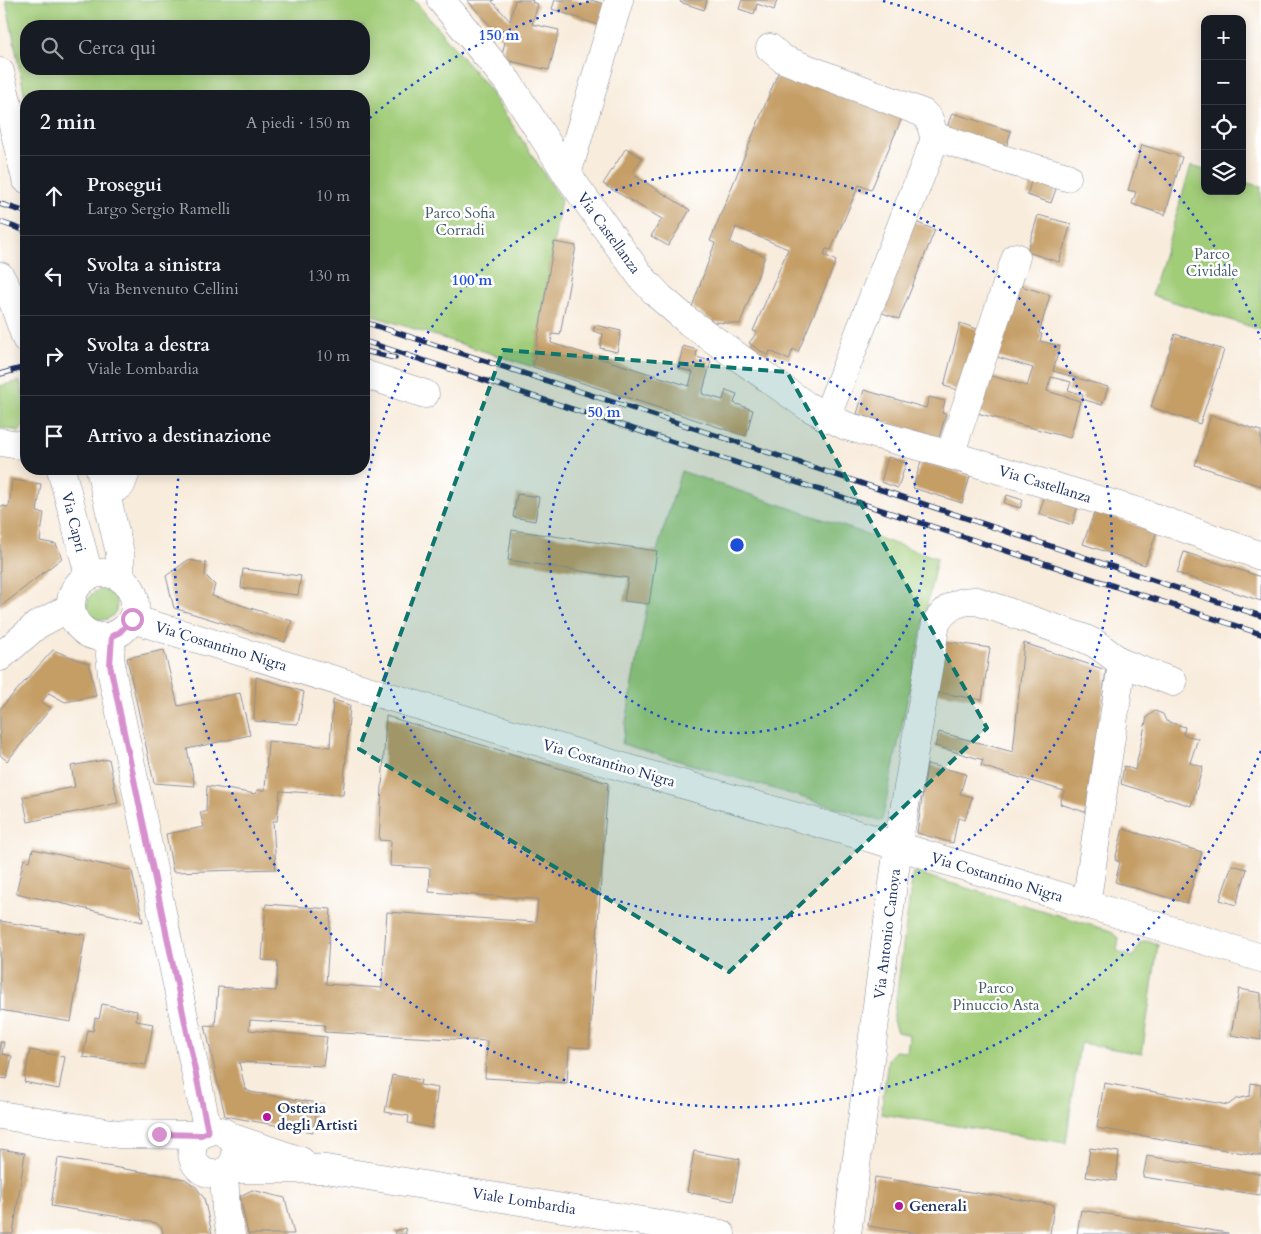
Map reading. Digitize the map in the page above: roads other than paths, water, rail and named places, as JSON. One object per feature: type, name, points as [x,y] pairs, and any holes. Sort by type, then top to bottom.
[{"type":"street","name":"Via Castellanza","points":[[440,0],[508,82],[567,174],[635,269],[660,298],[701,331],[826,418],[846,426],[950,455],[1145,514],[1261,556]]},
{"type":"street","points":[[567,174],[619,0]]},
{"type":"street","points":[[770,48],[783,59],[923,113],[929,119],[935,139],[826,418]]},
{"type":"street","points":[[2,83],[20,155]]},
{"type":"street","points":[[935,139],[940,138],[1002,160],[1066,177]]},
{"type":"street","points":[[950,455],[1016,257]]},
{"type":"street","points":[[0,276],[11,296],[20,321]]},
{"type":"street","points":[[370,376],[425,394]]},
{"type":"street","points":[[0,442],[20,445]]},
{"type":"street","name":"Via Capri","points":[[63,475],[89,575]]},
{"type":"street","points":[[120,577],[120,553],[103,481],[122,485],[126,475]]},
{"type":"street","points":[[122,628],[94,636],[85,632],[78,625],[71,607],[73,592],[82,580],[89,575],[105,572],[120,577],[127,583],[135,601],[110,655],[112,674],[213,1135],[235,1154],[226,1170],[224,1190],[231,1234]]},
{"type":"street","name":"Via Antonio Canova","points":[[847,1234],[898,846],[933,634],[941,615],[950,606],[959,602],[977,601],[1083,638],[1096,644],[1122,663],[1172,682]]},
{"type":"street","points":[[0,657],[37,625],[71,607]]},
{"type":"street","name":"Via Costantino Nigra","points":[[122,628],[626,768],[898,846],[1261,958]]},
{"type":"street","points":[[1086,905],[1122,663]]},
{"type":"street","name":"Viale Lombardia","points":[[0,1115],[118,1134],[213,1135],[326,1169],[721,1234]]},
{"type":"street","name":"Viale Lombardia","points":[[118,1134],[155,1146],[195,1164]]},
{"type":"street","points":[[213,1135],[194,1144],[192,1150],[195,1164],[205,1172],[226,1170]]},
{"type":"street","name":"Viale Lombardia","points":[[226,1170],[326,1169]]},
{"type":"railway","points":[[0,204],[20,210]]},
{"type":"railway","points":[[0,222],[20,229]]},
{"type":"railway","points":[[370,324],[740,443],[1261,616]]},
{"type":"railway","points":[[370,343],[1261,634]]},
{"type":"railway","points":[[370,352],[395,358]]},
{"type":"railway","points":[[0,374],[20,369]]},
{"type":"place","name":"Osteria degli Artisti","points":[[267,1117]]},
{"type":"place","name":"Generali","points":[[899,1206]]},
{"type":"park label","name":"Parco Sofia Corradi","points":[[460,222]]},
{"type":"park label","name":"Parco Cividale","points":[[1212,262]]},
{"type":"park label","name":"Parco Pinuccio Asta","points":[[996,996]]}]
